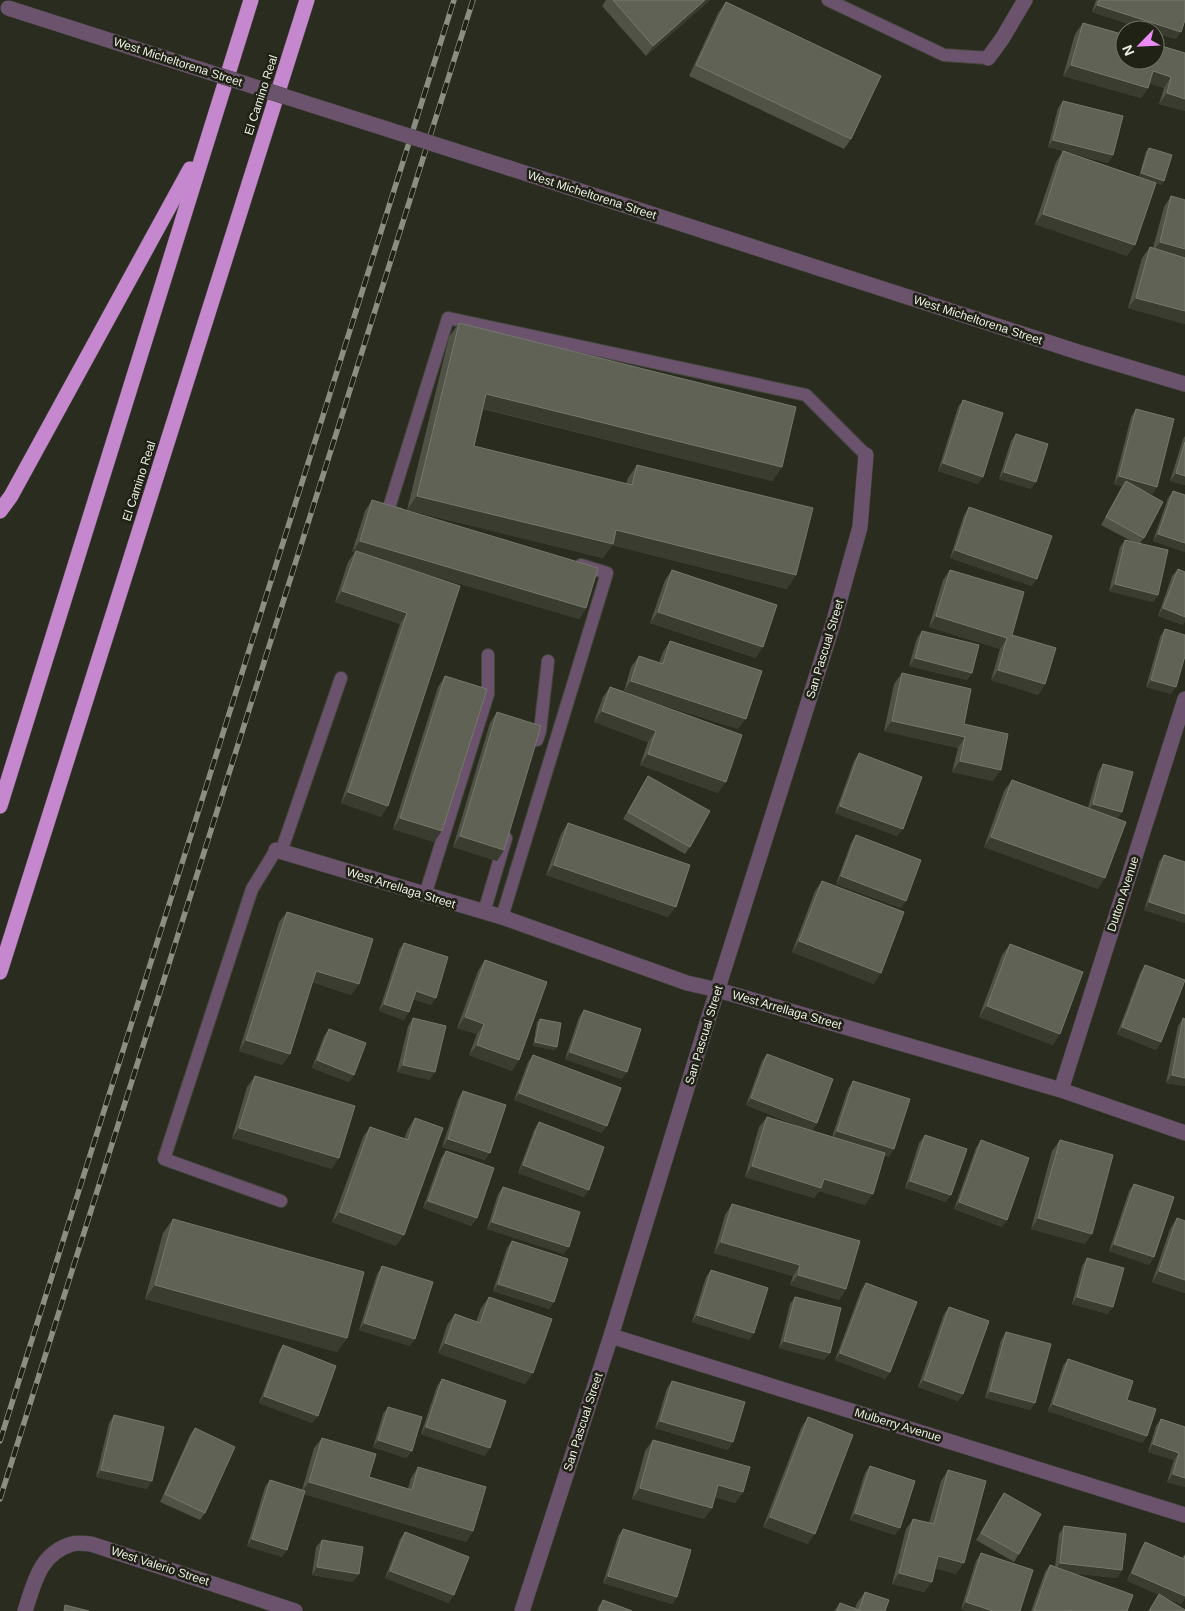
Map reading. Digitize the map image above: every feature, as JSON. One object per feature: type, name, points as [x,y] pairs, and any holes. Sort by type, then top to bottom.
[{"type":"highway","points":[[0,806],[251,0]]},
{"type":"highway","name":"El Camino Real","points":[[0,972],[307,0]]},
{"type":"highway","points":[[0,511],[11,496],[207,139]]},
{"type":"street","points":[[988,58],[1002,40],[1025,0]]},
{"type":"street","name":"West Micheltorena Street","points":[[4,7],[1068,349],[1185,384]]},
{"type":"street","name":"San Pascual Street","points":[[522,1611],[612,1336],[833,624],[860,527],[866,456]]},
{"type":"street","name":"Dutton Avenue","points":[[1061,1090],[1185,699]]},
{"type":"street","name":"West Arrellaga Street","points":[[279,851],[502,917],[686,982],[1061,1090],[1185,1133]]},
{"type":"street","name":"Mulberry Avenue","points":[[612,1336],[1185,1515]]},
{"type":"street","name":"West Valerio Street","points":[[25,1611],[36,1577],[44,1562],[57,1550],[73,1543],[91,1544],[295,1611]]},
{"type":"lane","points":[[828,0],[944,55],[988,58]]},
{"type":"lane","points":[[407,516],[388,511],[448,318],[806,395],[866,456]]},
{"type":"lane","points":[[502,917],[607,573],[569,562]]},
{"type":"lane","points":[[425,895],[488,694],[488,655]]},
{"type":"lane","points":[[534,749],[540,730],[548,661]]},
{"type":"lane","points":[[282,1201],[164,1159],[252,889],[279,851],[341,678]]},
{"type":"lane","points":[[484,912],[509,830]]},
{"type":"building","points":[[613,0],[705,0],[653,46]]},
{"type":"building","points":[[1099,0],[1185,0],[1185,20],[1181,32],[1165,27],[1165,20],[1144,20],[1097,5]]},
{"type":"building","points":[[726,2],[881,76],[851,139],[696,65]]},
{"type":"building","points":[[1083,23],[1115,32],[1115,70],[1165,70],[1165,47],[1185,53],[1185,99],[1167,93],[1171,77],[1153,71],[1148,88],[1071,65]]},
{"type":"building","points":[[1063,101],[1123,116],[1113,155],[1053,140]]},
{"type":"building","points":[[1149,148],[1172,155],[1164,181],[1141,173]]},
{"type":"building","points":[[1063,151],[1156,183],[1135,245],[1043,214]]},
{"type":"building","points":[[1171,196],[1185,200],[1185,249],[1160,242]]},
{"type":"building","points":[[1150,247],[1185,258],[1185,311],[1136,298]]},
{"type":"building","points":[[459,323],[796,407],[782,467],[486,394],[474,446],[632,485],[637,465],[813,508],[796,575],[616,530],[613,544],[417,496]]},
{"type":"building","points":[[963,400],[1003,413],[983,477],[943,463]]},
{"type":"building","points":[[1136,409],[1174,419],[1157,487],[1119,476]]},
{"type":"building","points":[[1016,434],[1048,444],[1036,482],[1004,472]]},
{"type":"building","points":[[1185,442],[1185,476],[1176,473]]},
{"type":"building","points":[[1126,481],[1163,502],[1144,538],[1106,517]]},
{"type":"building","points":[[1173,491],[1185,495],[1185,543],[1158,534]]},
{"type":"building","points":[[372,500],[598,568],[586,608],[360,541]]},
{"type":"building","points":[[969,507],[1052,536],[1037,579],[955,550]]},
{"type":"building","points":[[1125,540],[1168,550],[1158,595],[1115,584]]},
{"type":"building","points":[[356,551],[460,586],[388,806],[348,792],[407,613],[342,591]]},
{"type":"building","points":[[1178,569],[1185,572],[1185,617],[1163,608]]},
{"type":"building","points":[[672,570],[777,605],[763,647],[658,612]]},
{"type":"building","points":[[950,570],[1024,592],[1012,635],[1056,648],[1045,684],[998,670],[1007,638],[936,616]]},
{"type":"building","points":[[1165,629],[1185,635],[1185,656],[1176,687],[1151,680]]},
{"type":"building","points":[[922,631],[979,645],[972,673],[915,658]]},
{"type":"building","points":[[670,641],[762,671],[746,719],[631,681],[639,656],[663,664]]},
{"type":"building","points":[[902,673],[971,689],[964,724],[1008,734],[1001,770],[960,761],[965,737],[892,721]]},
{"type":"building","points":[[445,676],[487,689],[442,831],[400,818]]},
{"type":"building","points":[[610,687],[742,735],[726,782],[648,754],[656,731],[602,711]]},
{"type":"building","points":[[497,712],[541,726],[504,850],[460,836]]},
{"type":"building","points":[[859,753],[922,777],[903,829],[840,806]]},
{"type":"building","points":[[1103,764],[1133,772],[1122,812],[1093,804]]},
{"type":"building","points":[[648,776],[710,811],[690,847],[628,812]]},
{"type":"building","points":[[1012,780],[1126,822],[1105,878],[991,837]]},
{"type":"building","points":[[568,823],[690,865],[676,907],[554,865]]},
{"type":"building","points":[[856,835],[921,860],[906,901],[841,876]]},
{"type":"building","points":[[1164,855],[1185,862],[1185,914],[1149,902]]},
{"type":"building","points":[[822,881],[904,912],[881,973],[799,941]]},
{"type":"building","points":[[287,912],[373,939],[359,984],[316,971],[290,1054],[246,1040]]},
{"type":"building","points":[[404,943],[448,957],[436,998],[416,991],[409,1012],[384,1004]]},
{"type":"building","points":[[1010,944],[1083,972],[1060,1034],[987,1006]]},
{"type":"building","points":[[485,960],[547,982],[519,1060],[477,1045],[484,1024],[465,1017]]},
{"type":"building","points":[[1145,965],[1185,980],[1161,1042],[1122,1027]]},
{"type":"building","points":[[584,1010],[641,1029],[627,1072],[570,1052]]},
{"type":"building","points":[[413,1018],[446,1026],[435,1072],[403,1065]]},
{"type":"building","points":[[1183,1018],[1185,1019],[1185,1078],[1172,1075]]},
{"type":"building","points":[[540,1019],[561,1023],[557,1047],[535,1042]]},
{"type":"building","points":[[329,1029],[366,1043],[354,1075],[317,1060]]},
{"type":"building","points":[[767,1054],[833,1079],[817,1123],[751,1098]]},
{"type":"building","points":[[533,1055],[621,1088],[607,1126],[519,1093]]},
{"type":"building","points":[[255,1076],[355,1106],[339,1158],[239,1128]]},
{"type":"building","points":[[853,1081],[910,1099],[894,1149],[837,1131]]},
{"type":"building","points":[[463,1091],[506,1105],[490,1153],[448,1139]]},
{"type":"building","points":[[767,1117],[885,1153],[873,1194],[824,1179],[821,1188],[752,1166]]},
{"type":"building","points":[[415,1118],[443,1128],[404,1235],[340,1212],[370,1127],[408,1140]]},
{"type":"building","points":[[539,1122],[604,1147],[589,1190],[523,1165]]},
{"type":"building","points":[[925,1135],[967,1149],[951,1195],[910,1181]]},
{"type":"building","points":[[981,1140],[1029,1158],[1007,1220],[959,1202]]},
{"type":"building","points":[[1060,1140],[1113,1155],[1092,1234],[1038,1218]]},
{"type":"building","points":[[446,1151],[494,1168],[477,1218],[428,1201]]},
{"type":"building","points":[[1134,1184],[1174,1197],[1154,1257],[1114,1244]]},
{"type":"building","points":[[503,1187],[580,1212],[569,1247],[492,1222]]},
{"type":"building","points":[[732,1204],[860,1241],[846,1289],[798,1275],[800,1265],[721,1242]]},
{"type":"building","points":[[1177,1218],[1185,1221],[1185,1280],[1159,1271]]},
{"type":"building","points":[[173,1219],[364,1272],[347,1338],[155,1285]]},
{"type":"building","points":[[512,1241],[568,1259],[554,1302],[498,1284]]},
{"type":"building","points":[[1087,1258],[1124,1268],[1113,1307],[1077,1297]]},
{"type":"building","points":[[382,1266],[433,1282],[415,1339],[364,1323]]},
{"type":"building","points":[[711,1270],[768,1288],[754,1333],[697,1315]]},
{"type":"building","points":[[866,1283],[917,1302],[890,1372],[840,1353]]},
{"type":"building","points":[[489,1297],[552,1319],[533,1373],[445,1343],[455,1314],[480,1323]]},
{"type":"building","points":[[795,1297],[841,1308],[830,1353],[784,1341]]},
{"type":"building","points":[[949,1307],[989,1321],[963,1394],[924,1380]]},
{"type":"building","points":[[1006,1332],[1051,1344],[1035,1403],[990,1391]]},
{"type":"building","points":[[283,1345],[336,1366],[318,1416],[264,1396]]},
{"type":"building","points":[[1068,1359],[1133,1381],[1127,1400],[1156,1409],[1147,1436],[1053,1404]]},
{"type":"building","points":[[442,1379],[506,1401],[490,1448],[426,1427]]},
{"type":"building","points":[[672,1381],[745,1402],[733,1442],[660,1421]]},
{"type":"building","points":[[388,1407],[422,1417],[412,1451],[378,1440]]},
{"type":"building","points":[[114,1415],[164,1427],[152,1481],[101,1470]]},
{"type":"building","points":[[808,1417],[853,1435],[815,1534],[770,1517]]},
{"type":"building","points":[[1161,1419],[1185,1427],[1185,1478],[1173,1474],[1179,1453],[1153,1444]]},
{"type":"building","points":[[195,1428],[235,1447],[205,1513],[165,1494]]},
{"type":"building","points":[[322,1438],[376,1454],[369,1477],[412,1490],[418,1467],[486,1487],[473,1531],[309,1482]]},
{"type":"building","points":[[653,1440],[750,1467],[743,1492],[718,1485],[712,1508],[640,1488]]},
{"type":"building","points":[[870,1466],[915,1481],[900,1528],[855,1513]]},
{"type":"building","points":[[948,1470],[986,1481],[964,1563],[938,1556],[932,1582],[899,1573],[913,1519],[934,1524]]},
{"type":"building","points":[[270,1480],[305,1491],[287,1550],[252,1539]]},
{"type":"building","points":[[1004,1493],[1041,1514],[1019,1554],[981,1533]]},
{"type":"building","points":[[1064,1526],[1126,1534],[1122,1570],[1060,1563]]},
{"type":"building","points":[[623,1529],[691,1550],[677,1597],[608,1576]]},
{"type":"building","points":[[405,1532],[469,1557],[454,1595],[390,1571]]},
{"type":"building","points":[[322,1540],[363,1547],[359,1574],[317,1567]]},
{"type":"building","points":[[1145,1542],[1184,1559],[1185,1556],[1185,1596],[1132,1573]]},
{"type":"building","points":[[981,1553],[1033,1570],[1020,1611],[993,1611],[966,1602]]},
{"type":"building","points":[[1050,1565],[1133,1595],[1127,1611],[1034,1611]]},
{"type":"building","points":[[865,1592],[889,1600],[885,1611],[837,1611],[840,1603],[859,1610]]},
{"type":"building","points":[[1159,1594],[1185,1610],[1185,1611],[1149,1611]]},
{"type":"building","points":[[603,1600],[632,1611],[599,1611]]},
{"type":"building","points":[[65,1605],[89,1611],[64,1611]]},
{"type":"railway","points":[[0,1441],[454,0]]},
{"type":"railway","points":[[0,1499],[473,0]]}]
